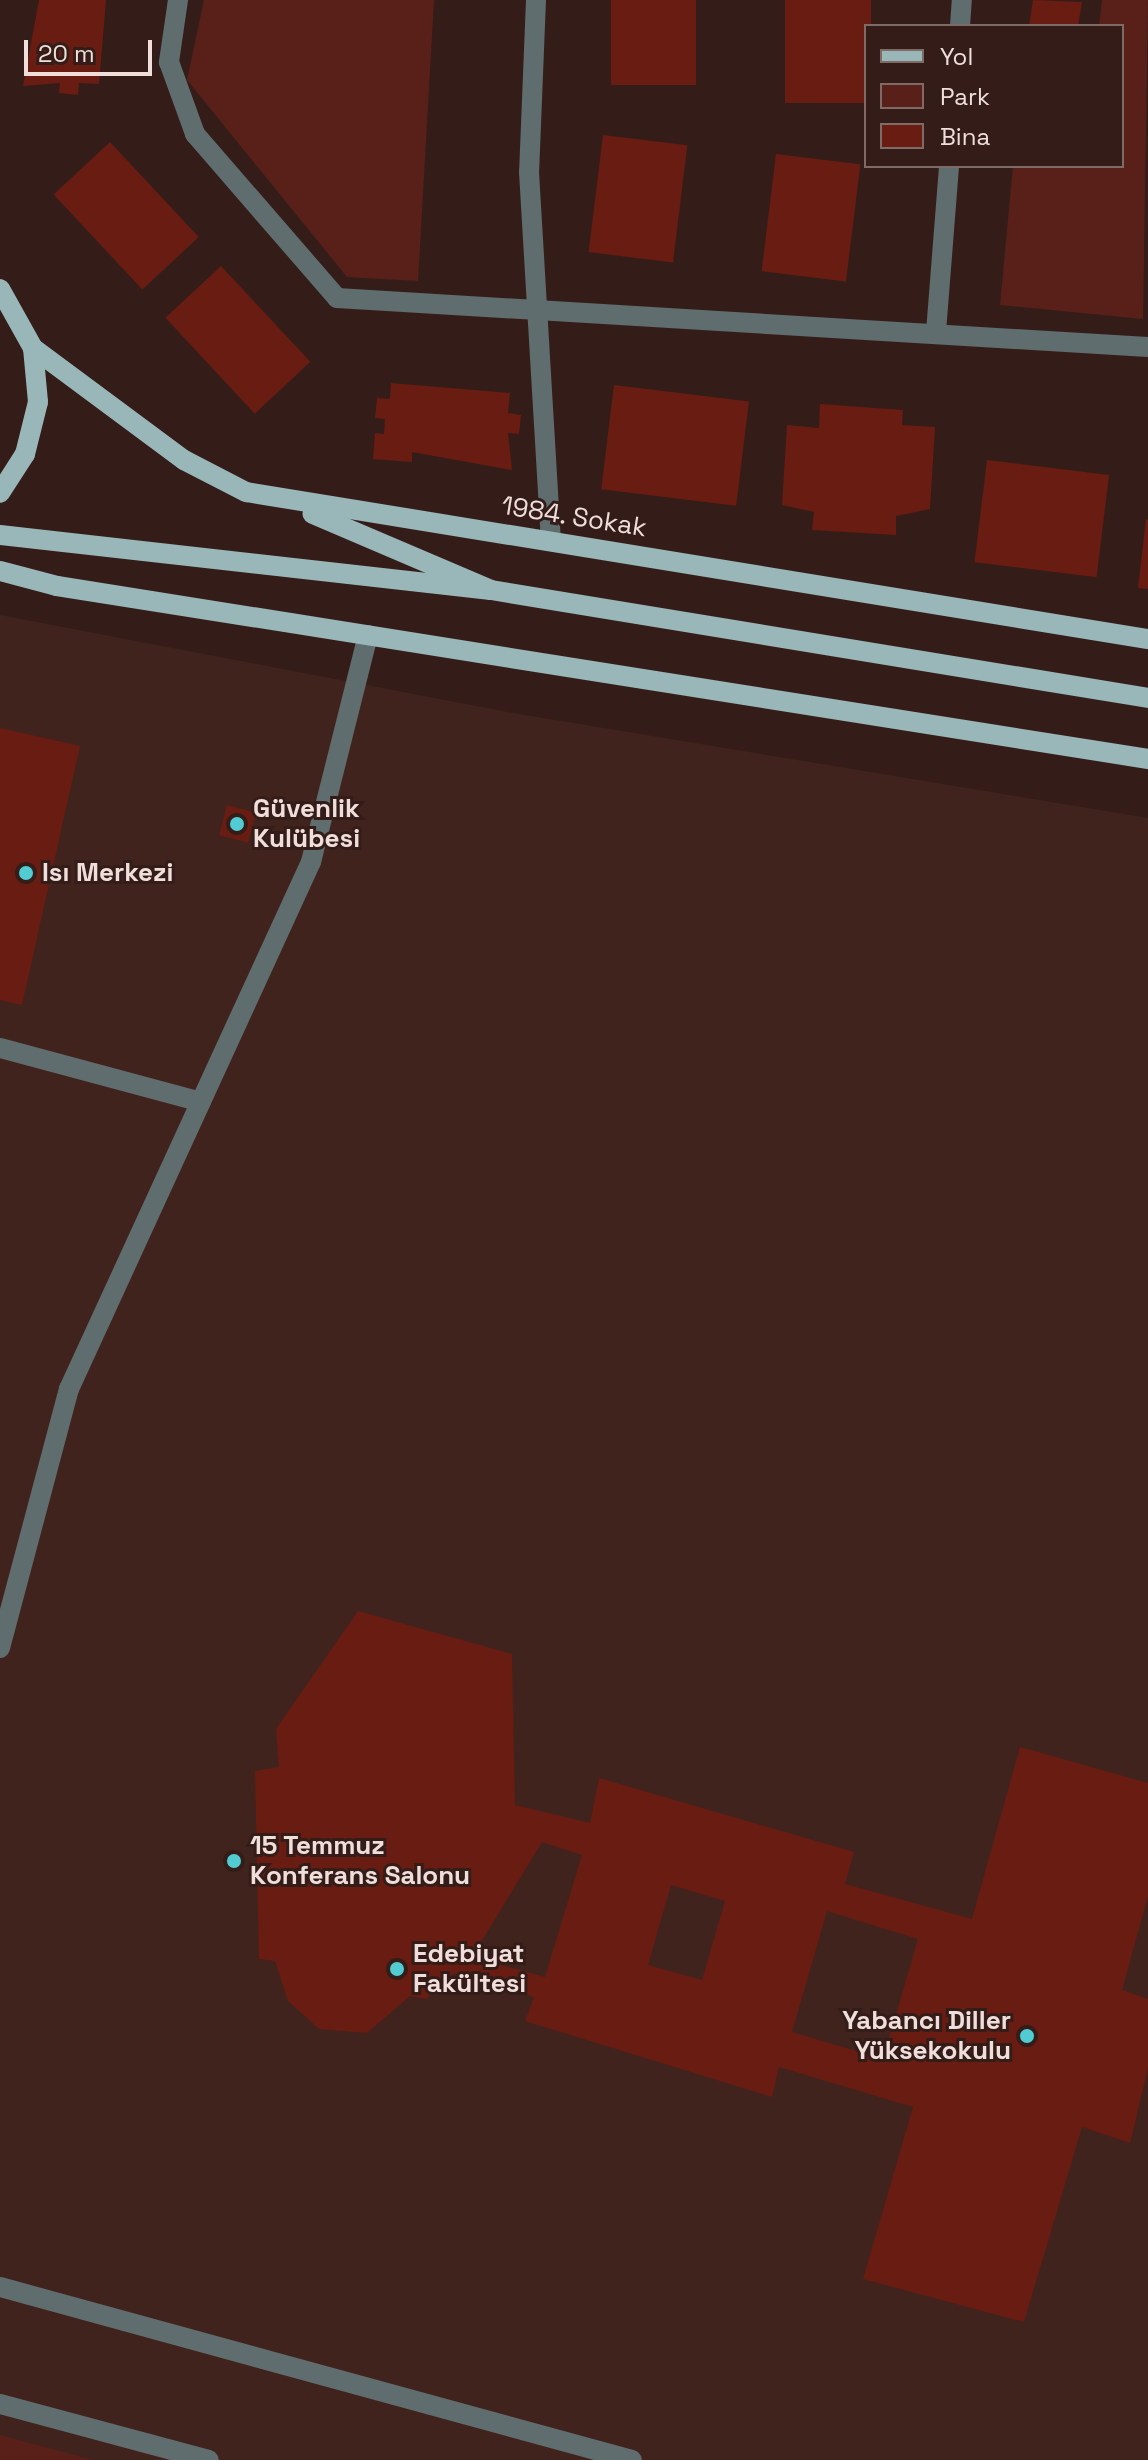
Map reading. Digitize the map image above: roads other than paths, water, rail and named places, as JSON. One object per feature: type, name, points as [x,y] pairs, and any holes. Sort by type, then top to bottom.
[{"type":"main road","points":[[0,289],[33,348],[38,402],[25,454],[0,493]]},
{"type":"main road","name":"1984. Sokak","points":[[33,348],[184,460],[246,492],[282,501],[551,538],[1148,639]]},
{"type":"main road","points":[[282,501],[491,590]]},
{"type":"main road","points":[[0,535],[491,590],[1148,698]]},
{"type":"main road","points":[[0,571],[368,635],[1148,759]]},
{"type":"street","points":[[178,0],[169,62],[195,134],[337,298],[1148,347]]},
{"type":"street","points":[[536,0],[529,172],[541,311],[551,538]]},
{"type":"street","points":[[960,24],[962,0]]},
{"type":"street","points":[[936,332],[949,168]]},
{"type":"street","points":[[0,1648],[7,1596],[69,1389],[311,862],[368,635]]},
{"type":"street","points":[[0,1048],[201,1102]]},
{"type":"street","points":[[0,2287],[632,2460]]},
{"type":"street","points":[[0,2404],[209,2460]]},
{"type":"place","name":"Güvenlik Kulübesi","points":[[237,824]]},
{"type":"place","name":"Isı Merkezi","points":[[26,873]]},
{"type":"place","name":"15 Temmuz Konferans Salonu","points":[[234,1861]]},
{"type":"place","name":"Edebiyat Fakültesi","points":[[397,1969]]},
{"type":"place","name":"Yabancı Diller Yüksekokulu","points":[[1027,2036]]}]
